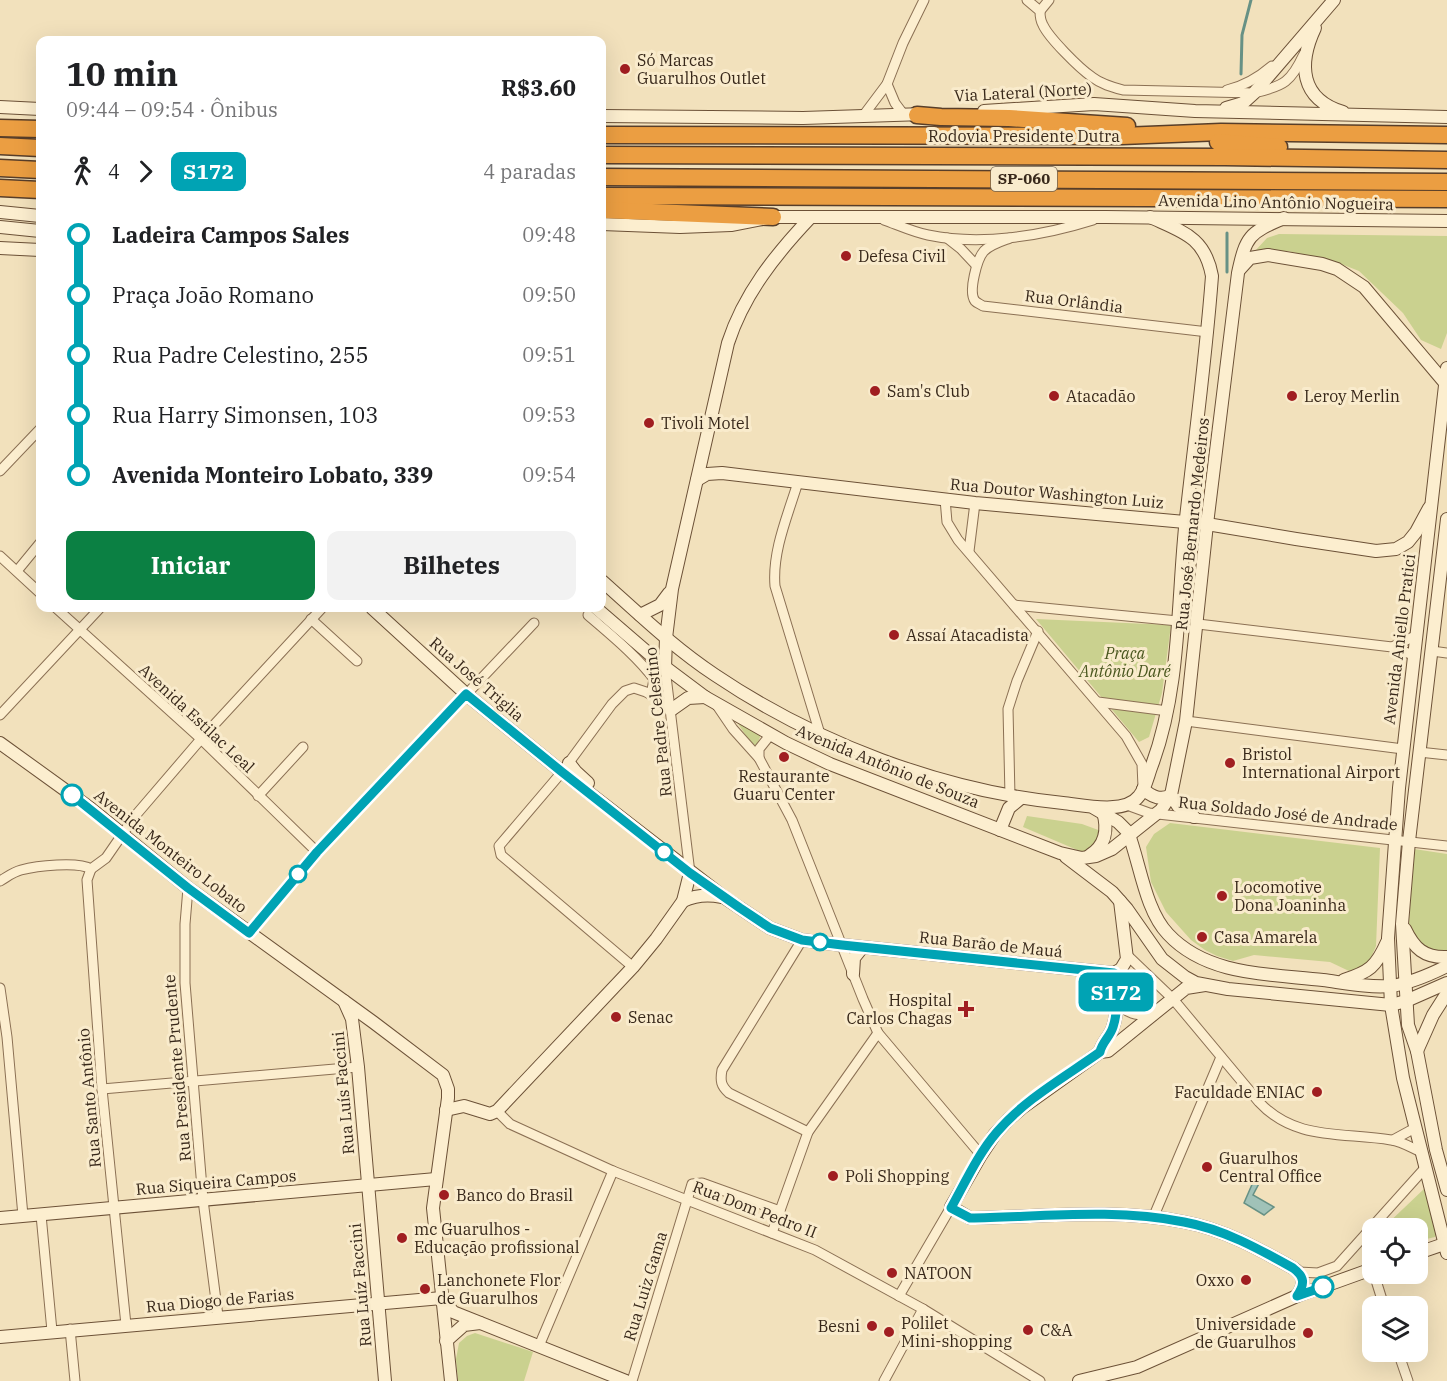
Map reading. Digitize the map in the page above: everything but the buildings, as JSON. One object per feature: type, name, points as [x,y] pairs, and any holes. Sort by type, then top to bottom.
[{"type":"highway","points":[[911,115],[1009,118],[1221,132]]},
{"type":"highway","points":[[0,128],[36,129]]},
{"type":"highway","name":"Rodovia Presidente Dutra","points":[[606,135],[1122,136],[1221,132],[1447,135]]},
{"type":"highway","name":"SP-060","points":[[1122,136],[1447,159]]},
{"type":"highway","points":[[0,146],[36,148]]},
{"type":"highway","name":"Rodovia Presidente Dutra","points":[[606,155],[1447,159]]},
{"type":"highway","points":[[0,168],[36,170]]},
{"type":"highway","name":"SP-060","points":[[606,177],[1447,182]]},
{"type":"highway","points":[[0,188],[36,190]]},
{"type":"highway","name":"SP-060","points":[[606,196],[1447,199]]},
{"type":"highway","points":[[606,210],[773,217]]},
{"type":"main road","points":[[1195,111],[1243,103],[1334,0]]},
{"type":"main road","points":[[1323,12],[1310,37],[1305,53],[1303,67],[1308,85],[1317,98],[1332,109],[1356,116]]},
{"type":"main road","name":"Via Lateral (Norte)","points":[[606,116],[803,118],[911,115],[1094,104],[1195,111],[1447,117]]},
{"type":"main road","points":[[0,107],[36,109]]},
{"type":"main road","points":[[0,212],[36,216]]},
{"type":"main road","name":"Avenida Lino Antônio Nogueira","points":[[606,224],[680,227],[731,225],[773,217],[1150,217],[1447,221]]},
{"type":"main road","name":"Rua José Bernardo Medeiros","points":[[1143,789],[1168,711],[1178,621],[1185,522],[1204,370],[1212,276],[1205,250],[1191,237],[1150,217]]},
{"type":"main road","name":"Rua Padre Celestino","points":[[665,668],[672,589],[728,343],[748,295],[766,269],[810,218]]},
{"type":"main road","name":"Rua José Bernardo Medeiros","points":[[1130,837],[1166,806],[1172,795],[1186,722],[1207,524],[1238,273],[1246,241],[1260,229],[1284,218]]},
{"type":"main road","points":[[0,227],[36,231]]},
{"type":"main road","points":[[0,248],[36,250]]},
{"type":"main road","points":[[1238,273],[1250,258],[1268,255],[1311,261],[1337,268],[1364,287],[1445,383]]},
{"type":"main road","name":"Avenida Aniello Pratici","points":[[1446,1247],[1403,1078],[1391,1005],[1388,938],[1403,749],[1447,368]]},
{"type":"main road","points":[[1204,370],[1226,370]]},
{"type":"main road","points":[[703,455],[722,473]]},
{"type":"main road","name":"Rua Doutor Washington Luiz","points":[[697,480],[707,474],[722,473],[975,503],[1207,524],[1385,551],[1401,547],[1408,542],[1416,532],[1433,499]]},
{"type":"main road","name":"Avenida Aniello Pratici","points":[[1447,519],[1445,557],[1419,752],[1402,924],[1408,1025],[1417,1051],[1441,1150],[1447,1190]]},
{"type":"main road","name":"Avenida Antônio de Souza","points":[[606,585],[666,638],[714,674],[820,734],[919,774],[951,784],[1016,797],[1090,806],[1127,805]]},
{"type":"main road","points":[[640,615],[660,604],[672,589]]},
{"type":"main road","name":"Rua José Triglia","points":[[376,612],[466,694],[565,768],[612,811],[690,873]]},
{"type":"main road","name":"Avenida Antônio de Souza","points":[[593,612],[710,700],[830,764],[1074,857],[1104,853],[1130,837]]},
{"type":"main road","points":[[671,710],[688,698],[710,700]]},
{"type":"main road","name":"Avenida Monteiro Lobato","points":[[0,744],[123,834],[188,888],[438,1071],[448,1089],[446,1110]]},
{"type":"main road","points":[[1127,805],[1138,798],[1143,789],[1160,798],[1172,795],[1178,806],[1194,817]]},
{"type":"main road","points":[[999,830],[1016,797]]},
{"type":"main road","name":"Avenida Antônio de Souza","points":[[1090,806],[1118,822],[1130,837],[1158,921],[1168,935],[1188,951],[1207,961],[1233,970],[1390,986],[1405,984],[1447,966]]},
{"type":"main road","points":[[1086,857],[1096,851],[1103,842],[1106,831],[1103,812]]},
{"type":"main road","name":"Avenida Antônio de Souza","points":[[1060,853],[1099,880],[1120,901],[1162,959],[1185,977],[1205,985],[1391,1005],[1447,983]]},
{"type":"main road","name":"Rua Padre Celestino","points":[[497,1111],[633,967],[683,901],[690,873]]},
{"type":"main road","name":"Rua Barão de Mauá","points":[[690,873],[770,928],[802,940],[1114,973]]},
{"type":"main road","points":[[683,901],[710,895],[725,898]]},
{"type":"main road","points":[[1100,1052],[1101,1045],[1113,1027],[1117,1002],[1114,973],[1124,966],[1127,956],[1120,901]]},
{"type":"main road","points":[[1402,924],[1410,940],[1419,950],[1433,957],[1447,957]]},
{"type":"main road","points":[[1338,982],[1365,973],[1372,967],[1382,954],[1388,938]]},
{"type":"main road","points":[[853,974],[854,958],[862,948]]},
{"type":"main road","points":[[1205,985],[1186,988],[1108,1051],[1100,1052],[1023,1107],[995,1134],[951,1208],[970,1218],[1105,1214],[1184,1222],[1236,1238],[1299,1272],[1304,1283],[1297,1296]]},
{"type":"main road","points":[[1417,1051],[1433,1016],[1447,993]]},
{"type":"main road","name":"Rua Luís Faccini","points":[[344,1000],[352,1019],[368,1185]]},
{"type":"main road","points":[[451,1381],[433,1208],[446,1110],[457,1106],[490,1114],[497,1111]]},
{"type":"main road","name":"Rua Siqueira Campos","points":[[0,1218],[436,1179]]},
{"type":"main road","name":"Rua Luíz Faccini","points":[[368,1185],[385,1381]]},
{"type":"main road","points":[[1428,1251],[1446,1247]]},
{"type":"main road","points":[[1079,1381],[1095,1379],[1137,1367],[1297,1296],[1362,1275]]},
{"type":"main road","points":[[442,1298],[453,1312],[626,1381]]},
{"type":"main road","name":"Rua Diogo de Farias","points":[[0,1337],[70,1329],[442,1298]]},
{"type":"main road","points":[[446,1341],[464,1325],[481,1323]]},
{"type":"street","points":[[1027,0],[1040,11]]},
{"type":"street","points":[[1049,0],[1040,11],[1040,19],[1047,31],[1079,66],[1107,86],[1139,92],[1254,93],[1273,89],[1289,80],[1305,53]]},
{"type":"street","points":[[863,116],[887,84],[920,1]]},
{"type":"street","points":[[1209,93],[1233,89],[1250,82],[1288,51]]},
{"type":"street","points":[[887,84],[895,103],[911,115]]},
{"type":"street","name":"Avenida Lino Antônio Nogueira","points":[[879,218],[926,234],[947,238],[1010,238],[1037,235],[1106,217]]},
{"type":"street","points":[[947,238],[976,265],[979,257],[989,247],[1010,238]]},
{"type":"street","name":"Rua Orlândia","points":[[976,265],[973,296],[977,303],[984,306],[1208,333]]},
{"type":"street","points":[[0,471],[36,433]]},
{"type":"street","points":[[798,482],[776,559],[775,586],[820,734]]},
{"type":"street","points":[[945,499],[947,522],[958,540],[1038,631],[1134,747],[1142,764],[1143,789]]},
{"type":"street","points":[[969,551],[975,503]]},
{"type":"street","points":[[16,571],[36,548]]},
{"type":"street","points":[[0,556],[36,589]]},
{"type":"street","points":[[1014,604],[1178,621]]},
{"type":"street","name":"Avenida Estilac Leal","points":[[60,612],[201,739],[317,852]]},
{"type":"street","points":[[0,715],[96,612]]},
{"type":"street","points":[[0,881],[18,871],[37,867],[81,865],[91,869],[105,858],[135,816],[201,739],[318,612]]},
{"type":"street","points":[[593,612],[654,679],[651,694]]},
{"type":"street","points":[[311,620],[357,661]]},
{"type":"street","points":[[249,933],[317,852],[534,622]]},
{"type":"street","points":[[1198,624],[1392,647],[1413,655]]},
{"type":"street","points":[[1016,797],[1008,708],[1038,631]]},
{"type":"street","points":[[1392,647],[1415,636]]},
{"type":"street","points":[[1432,651],[1447,653]]},
{"type":"street","name":"Rua Padre Celestino","points":[[665,668],[690,873]]},
{"type":"street","points":[[633,967],[501,855],[499,846],[565,768],[612,704],[625,691],[634,688],[651,694],[671,710]]},
{"type":"street","points":[[710,700],[759,758],[792,820],[878,1033],[981,1155]]},
{"type":"street","points":[[1098,702],[1168,711]]},
{"type":"street","points":[[1186,722],[1403,749]]},
{"type":"street","points":[[759,758],[759,749],[771,734]]},
{"type":"street","points":[[258,796],[303,747]]},
{"type":"street","points":[[1419,752],[1447,755]]},
{"type":"street","name":"Rua Soldado José de Andrade","points":[[1127,805],[1156,814],[1447,846]]},
{"type":"street","name":"Rua Santo Antônio","points":[[91,869],[87,880],[102,1089],[126,1325]]},
{"type":"street","name":"Rua Presidente Prudente","points":[[188,888],[184,957],[203,1200],[218,1316]]},
{"type":"street","points":[[802,940],[722,1070],[720,1080],[729,1093],[808,1132]]},
{"type":"street","points":[[1127,956],[1173,999],[1268,1111],[1283,1122],[1315,1132],[1393,1140],[1421,1152]]},
{"type":"street","points":[[0,988],[23,1216]]},
{"type":"street","points":[[1117,1002],[1133,1014],[1153,1016]]},
{"type":"street","points":[[772,1233],[808,1132],[878,1033]]},
{"type":"street","points":[[1153,1218],[1221,1057]]},
{"type":"street","points":[[102,1089],[358,1067]]},
{"type":"street","name":"Rua Dom Pedro II","points":[[497,1111],[510,1124],[613,1171],[815,1250],[923,1309],[1040,1381]]},
{"type":"street","points":[[1393,1140],[1415,1128]]},
{"type":"street","points":[[1299,1272],[1318,1273],[1337,1266],[1425,1168]]},
{"type":"street","points":[[539,1346],[613,1171]]},
{"type":"street","points":[[686,1200],[692,1184],[702,1183],[780,1211]]},
{"type":"street","name":"Rua Luiz Gama","points":[[632,1381],[686,1200]]},
{"type":"street","points":[[899,1296],[951,1208]]},
{"type":"street","points":[[41,1215],[52,1331]]},
{"type":"street","points":[[884,1381],[923,1309]]},
{"type":"street","points":[[70,1329],[75,1381]]},
{"type":"street","points":[[1401,1362],[1408,1381]]},
{"type":"green space","points":[[1279,234],[1447,236],[1447,333],[1441,349],[1421,340],[1403,313],[1359,271],[1336,262],[1288,251],[1255,251],[1267,238]]},
{"type":"green space","name":"Praça Antônio Daré","points":[[1036,619],[1171,625],[1162,693],[1149,737],[1139,742]]},
{"type":"green space","points":[[737,722],[762,732],[755,750]]},
{"type":"green space","points":[[1027,816],[1082,824],[1101,831],[1095,848],[1082,852],[1023,827]]},
{"type":"green space","points":[[1170,823],[1380,848],[1376,946],[1370,960],[1361,968],[1349,971],[1330,962],[1254,955],[1233,961],[1205,950],[1191,940],[1166,912],[1151,882],[1146,847],[1154,834]]},
{"type":"green space","points":[[1414,849],[1447,854],[1447,953],[1434,951],[1423,945],[1409,924]]},
{"type":"green space","points":[[1133,970],[1157,992],[1133,1011],[1121,983]]},
{"type":"green space","points":[[1425,1188],[1440,1230],[1435,1237],[1428,1239],[1428,1218],[1394,1218]]},
{"type":"green space","points":[[475,1333],[533,1352],[524,1381],[458,1381],[456,1359],[459,1343]]},
{"type":"water","points":[[1257,1173],[1263,1176],[1253,1195],[1274,1207],[1264,1215],[1244,1203]]},
{"type":"waterway","points":[[1241,74],[1242,35],[1251,0]]},
{"type":"waterway","points":[[1227,233],[1227,272]]},
{"type":"bus line","name":"S172","points":[[72,795],[188,888],[249,933],[317,852],[466,694],[690,873],[770,928],[802,940],[1114,973],[1116,1016],[1110,1034],[1101,1045],[1100,1052],[1009,1119],[995,1134],[981,1155],[951,1208],[970,1218],[1105,1214],[1184,1222],[1236,1238],[1293,1268],[1304,1280],[1303,1288],[1297,1296],[1323,1287]]},
{"type":"place","name":"Só Marcas Guarulhos Outlet","points":[[625,69]]},
{"type":"place","name":"Defesa Civil","points":[[846,256]]},
{"type":"place","name":"Sam's Club","points":[[875,391]]},
{"type":"place","name":"Atacadão","points":[[1054,396]]},
{"type":"place","name":"Leroy Merlin","points":[[1292,396]]},
{"type":"place","name":"Tivoli Motel","points":[[649,423]]},
{"type":"place","name":"Assaí Atacadista","points":[[894,635]]},
{"type":"place","name":"Restaurante Guaru Center","points":[[784,757]]},
{"type":"place","name":"Bristol International Airport","points":[[1230,763]]},
{"type":"place","name":"Locomotive Dona Joaninha","points":[[1222,896]]},
{"type":"place","name":"Casa Amarela","points":[[1202,937]]},
{"type":"place","name":"Hospital Carlos Chagas","points":[[966,1009]]},
{"type":"place","name":"Senac","points":[[616,1017]]},
{"type":"place","name":"Faculdade ENIAC","points":[[1317,1092]]},
{"type":"place","name":"Guarulhos Central Office","points":[[1207,1167]]},
{"type":"place","name":"Poli Shopping","points":[[833,1176]]},
{"type":"place","name":"Banco do Brasil","points":[[444,1195]]},
{"type":"place","name":"mc Guarulhos - Educação profissional","points":[[402,1238]]},
{"type":"place","name":"NATOON","points":[[892,1273]]},
{"type":"place","name":"Oxxo","points":[[1246,1280]]},
{"type":"place","name":"Lanchonete Flor de Guarulhos","points":[[425,1289]]},
{"type":"place","name":"Besni","points":[[872,1326]]},
{"type":"place","name":"C&A","points":[[1028,1330]]},
{"type":"place","name":"Polilet Mini-shopping","points":[[889,1332]]},
{"type":"place","name":"Universidade de Guarulhos","points":[[1308,1333]]}]
